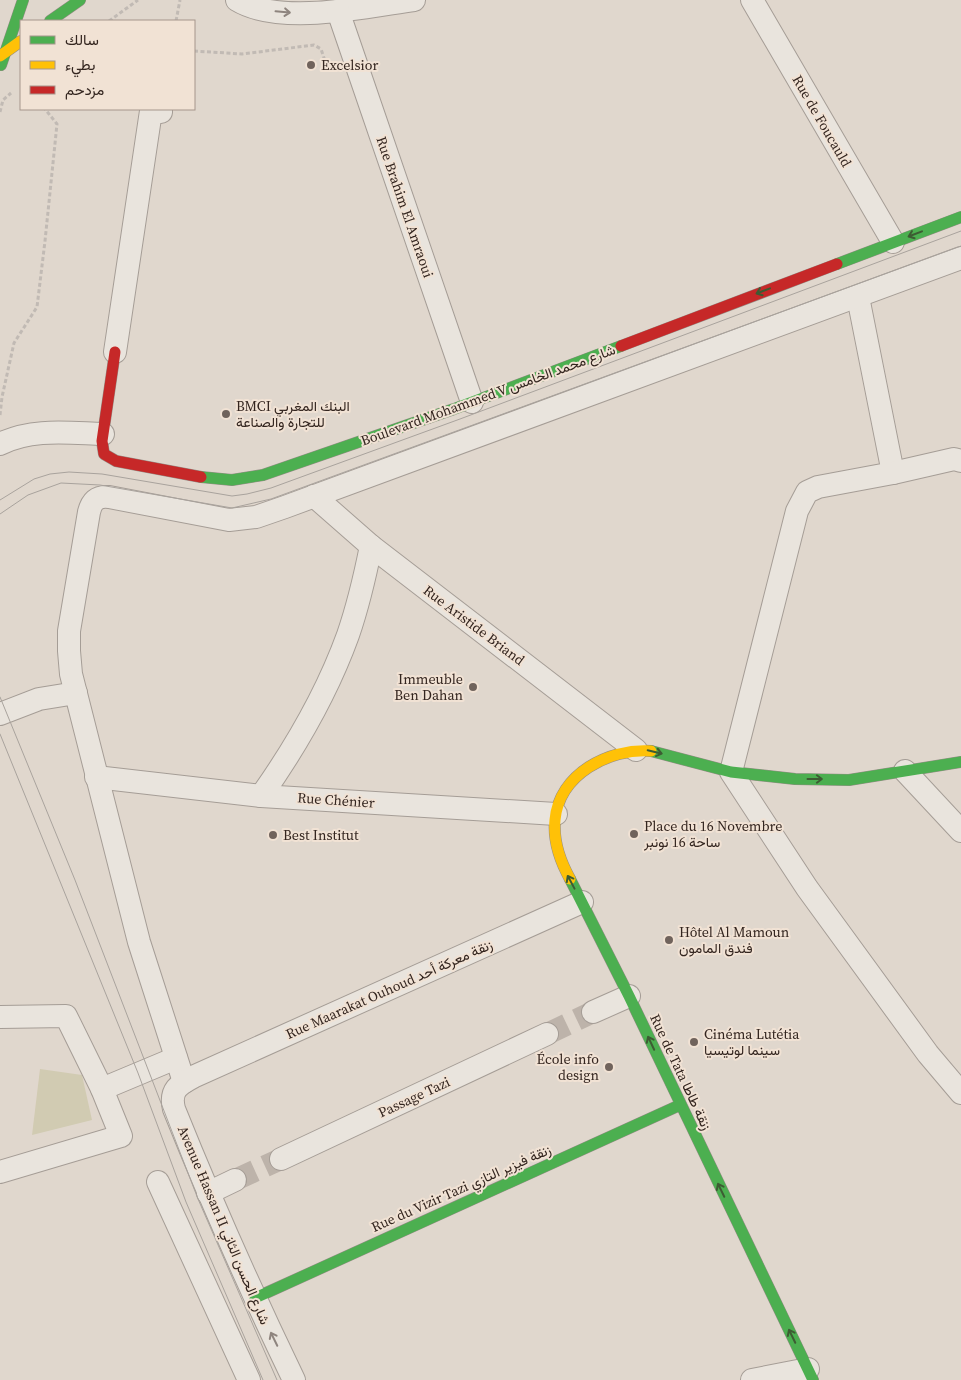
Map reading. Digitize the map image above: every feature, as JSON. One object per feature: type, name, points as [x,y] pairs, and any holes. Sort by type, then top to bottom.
[{"type":"street","points":[[0,69],[2,55],[23,0]]},
{"type":"street","points":[[51,20],[80,0]]},
{"type":"street","points":[[237,0],[247,6],[280,12],[307,13],[338,11],[414,0]]},
{"type":"street","name":"Rue de Foucauld","points":[[752,0],[893,242]]},
{"type":"street","name":"Rue Brahim El Amraoui","points":[[338,11],[472,402]]},
{"type":"street","points":[[2,55],[20,42]]},
{"type":"street","points":[[115,352],[152,111],[161,112],[161,110]]},
{"type":"street","name":"Boulevard Mohammed V شارع محمد الخامس","points":[[115,352],[103,434],[102,448],[104,454],[109,458],[211,479],[232,480],[264,475],[472,402],[961,216]]},
{"type":"street","points":[[190,1079],[176,1058],[139,942],[107,779],[76,693],[69,651],[69,632],[89,512],[91,504],[95,499],[102,496],[109,497],[229,520],[256,517],[961,258]]},
{"type":"street","points":[[858,297],[893,473]]},
{"type":"street","points":[[0,444],[25,435],[39,433],[103,434]]},
{"type":"street","points":[[961,461],[954,459],[818,487],[807,492],[797,511],[731,772],[807,888],[928,1054],[961,1093]]},
{"type":"street","name":"Rue Aristide Briand","points":[[314,496],[372,546],[636,750]]},
{"type":"street","points":[[262,796],[288,758],[311,718],[331,677],[353,617],[372,546]]},
{"type":"street","points":[[0,714],[39,699],[76,693]]},
{"type":"street","points":[[636,750],[650,751],[731,772],[795,779],[849,780],[961,762]]},
{"type":"street","name":"Rue de Tata زنقة طاطا","points":[[636,750],[611,756],[598,762],[579,776],[564,793],[556,814],[555,840],[559,856],[629,996],[810,1374]]},
{"type":"street","points":[[905,771],[961,831]]},
{"type":"street","name":"Rue Chénier","points":[[107,779],[262,796],[556,814]]},
{"type":"street","name":"Rue Maarakat Ouhoud زنقة معركة أحد","points":[[190,1079],[582,902]]},
{"type":"street","points":[[593,1012],[629,996]]},
{"type":"street","points":[[0,1017],[66,1016],[102,1089],[121,1136],[0,1172]]},
{"type":"street","name":"Passage Tazi","points":[[281,1159],[546,1034]]},
{"type":"street","points":[[102,1089],[176,1058]]},
{"type":"street","name":"Avenue Hassan II شارع الحسن الثاني","points":[[190,1079],[177,1087],[172,1101],[208,1192],[294,1380]]},
{"type":"street","name":"Rue du Vizir Tazi زنقة فيزير التازي","points":[[255,1298],[680,1105]]},
{"type":"street","points":[[208,1192],[235,1180]]},
{"type":"street","points":[[158,1182],[248,1380]]},
{"type":"street","points":[[752,1380],[810,1374]]},
{"type":"path","points":[[110,20],[138,0]]},
{"type":"path","points":[[176,20],[180,0]]},
{"type":"path","points":[[195,51],[242,54],[314,45],[321,49],[328,67]]},
{"type":"path","points":[[0,112],[3,100],[15,90]]},
{"type":"path","points":[[0,419],[2,398],[14,343],[37,307],[57,124],[46,110]]},
{"type":"shaded area","points":[[40,1069],[82,1075],[92,1120],[32,1135]]},
{"type":"tunnel","points":[[547,1034],[593,1012]]},
{"type":"tunnel","points":[[235,1180],[281,1159]]},
{"type":"tram line","points":[[0,500],[34,479],[50,474],[69,472],[102,474],[232,496],[271,488],[961,231]]},
{"type":"tram line","points":[[0,514],[28,495],[61,483],[100,485],[232,508],[271,499],[961,246]]},
{"type":"tram line","points":[[0,697],[75,880],[198,1199],[277,1380]]},
{"type":"tram line","points":[[0,734],[138,1073],[186,1202],[263,1380]]},
{"type":"traffic: fast","points":[[1,65],[23,0]]},
{"type":"traffic: fast","points":[[51,20],[80,0]]},
{"type":"traffic: fast","points":[[837,264],[961,217]]},
{"type":"traffic: fast","points":[[201,477],[232,480],[263,475],[454,409],[621,346]]},
{"type":"traffic: fast","points":[[651,751],[731,772],[795,779],[849,780],[961,762]]},
{"type":"traffic: fast","points":[[570,879],[629,996],[813,1380]]},
{"type":"traffic: fast","points":[[255,1298],[680,1105]]},
{"type":"traffic: slow","points":[[0,56],[20,42]]},
{"type":"traffic: slow","points":[[570,879],[558,851],[555,836],[555,820],[559,804],[566,789],[576,777],[603,759],[635,751],[651,751]]},
{"type":"traffic: jam","points":[[621,346],[837,264]]},
{"type":"traffic: jam","points":[[115,352],[102,441],[104,454],[116,461],[201,477]]},
{"type":"place","name":"Excelsior","points":[[311,65]]},
{"type":"place","name":"BMCI البنك المغربي للتجارة والصناعة","points":[[226,414]]},
{"type":"place","name":"Immeuble Ben Dahan","points":[[473,687]]},
{"type":"place","name":"Place du 16 Novembre ساحة 16 نونبر","points":[[634,834]]},
{"type":"place","name":"Best Institut","points":[[273,835]]},
{"type":"place","name":"Hôtel Al Mamoun فندق المامون","points":[[669,940]]},
{"type":"place","name":"Cinéma Lutétia سينما لوتيسيا","points":[[694,1042]]},
{"type":"place","name":"École info design","points":[[609,1067]]}]
